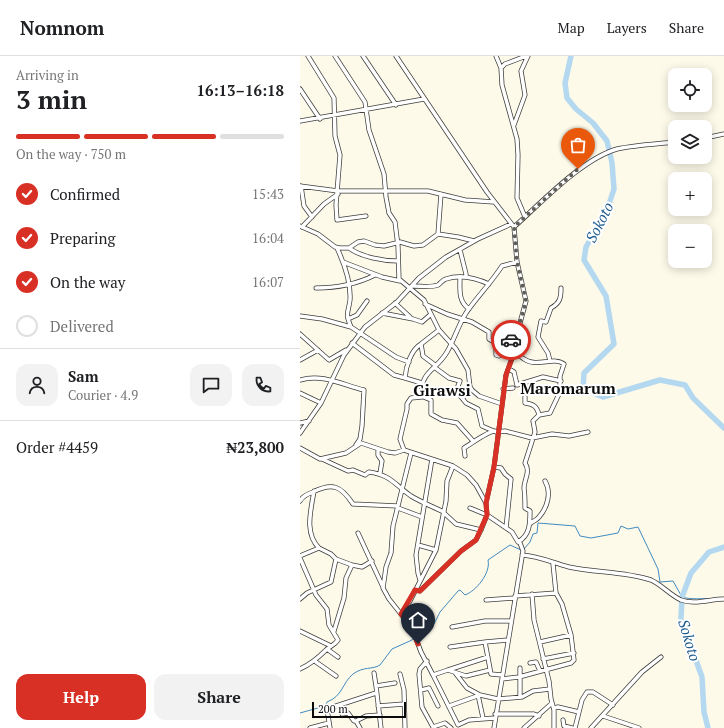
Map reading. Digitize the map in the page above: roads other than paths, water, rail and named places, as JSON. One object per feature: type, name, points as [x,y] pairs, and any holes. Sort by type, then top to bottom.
[{"type":"street","points":[[308,56],[334,98],[335,136],[340,155],[337,220],[366,216]]},
{"type":"street","points":[[335,56],[365,102],[369,130],[384,174],[385,192],[389,213],[395,222],[398,243],[398,271],[401,281]]},
{"type":"street","points":[[363,56],[396,105]]},
{"type":"street","points":[[396,56],[494,202],[513,225],[517,262],[526,301],[520,323],[511,338],[511,343],[514,349],[524,359],[531,362],[538,364],[550,361],[562,362],[564,364],[560,376],[561,381],[559,396],[550,413],[538,415],[533,421],[535,432],[525,463],[528,468],[528,473],[524,487],[525,508],[530,511],[531,523],[526,536],[518,542]]},
{"type":"street","points":[[496,56],[501,68],[502,86],[514,125],[518,155],[517,198],[525,217]]},
{"type":"street","points":[[501,68],[505,64],[527,56]]},
{"type":"street","points":[[514,125],[525,95],[521,71],[527,56]]},
{"type":"street","points":[[300,89],[320,119]]},
{"type":"street","points":[[300,98],[306,97]]},
{"type":"street","points":[[300,121],[320,119],[424,99]]},
{"type":"street","points":[[712,137],[724,134]]},
{"type":"street","points":[[300,433],[320,403],[347,350],[359,333],[382,312],[395,303],[432,267],[474,241],[513,225],[525,217],[578,169],[616,150],[668,143]]},
{"type":"street","points":[[312,217],[304,206],[300,186],[338,192],[385,192],[410,190],[441,194],[472,201],[494,202]]},
{"type":"street","points":[[338,192],[301,227],[318,234],[337,248],[343,262],[348,284],[350,300],[346,315],[351,327]]},
{"type":"street","points":[[438,234],[441,194]]},
{"type":"street","points":[[337,248],[349,248],[358,242],[364,241],[375,246],[398,243],[414,246],[423,245],[438,234],[474,241]]},
{"type":"street","points":[[349,248],[355,253],[387,261],[398,261]]},
{"type":"street","points":[[460,250],[466,276]]},
{"type":"street","points":[[343,262],[375,275],[401,281],[412,287],[424,300],[430,315],[439,330],[451,344],[468,370],[470,387],[479,396],[502,404]]},
{"type":"street","points":[[422,396],[422,383],[434,366],[444,357],[469,309],[502,266],[517,262]]},
{"type":"street","points":[[316,288],[328,288],[348,284],[364,280],[375,275]]},
{"type":"street","points":[[412,287],[428,287],[440,284],[446,278],[466,276],[489,284]]},
{"type":"street","points":[[460,277],[460,298],[463,305],[469,309]]},
{"type":"street","points":[[550,361],[548,353],[538,337],[541,321],[546,322],[551,308],[561,299],[561,288]]},
{"type":"street","points":[[348,319],[357,315],[367,301]]},
{"type":"street","points":[[395,303],[411,318]]},
{"type":"street","points":[[425,304],[447,314],[463,318],[489,332],[489,339],[496,344],[514,349]]},
{"type":"street","points":[[382,312],[411,318],[422,322],[430,315]]},
{"type":"street","points":[[300,316],[326,320],[351,327],[396,357],[409,362]]},
{"type":"street","points":[[405,378],[409,362],[415,348],[439,330]]},
{"type":"street","points":[[300,334],[329,360],[347,350]]},
{"type":"street","points":[[352,343],[394,375],[422,383]]},
{"type":"street","points":[[421,344],[423,356],[449,378],[460,381],[456,391],[460,398],[463,398],[466,403],[478,409],[481,425],[497,431],[532,438],[552,434],[569,436],[588,432]]},
{"type":"street","points":[[496,344],[496,355],[499,356]]},
{"type":"street","points":[[415,590],[420,591],[461,551],[476,540],[481,530],[487,515],[486,503],[494,467],[503,389],[514,349]]},
{"type":"street","points":[[300,360],[318,350]]},
{"type":"street","points":[[509,369],[514,372],[517,385],[543,377],[561,381]]},
{"type":"street","points":[[300,380],[317,378],[333,380],[364,390],[360,439],[356,445],[346,453],[320,459]]},
{"type":"street","points":[[463,398],[470,387]]},
{"type":"street","points":[[503,389],[513,388]]},
{"type":"street","points":[[300,393],[320,403]]},
{"type":"street","points":[[404,450],[400,438],[407,404],[411,398],[422,396],[431,400],[431,414],[442,420],[457,423],[473,441]]},
{"type":"street","points":[[525,397],[525,403],[534,405],[537,408],[538,415]]},
{"type":"street","points":[[300,423],[309,421]]},
{"type":"street","points":[[465,456],[464,448],[480,436],[487,435],[492,431],[497,431]]},
{"type":"street","points":[[356,445],[366,444],[378,449],[395,453],[404,450],[452,466],[467,475],[476,485],[486,503]]},
{"type":"street","points":[[300,448],[320,459],[348,471],[353,470],[365,475],[369,472],[380,473],[389,477],[414,498],[444,512],[456,524],[481,530]]},
{"type":"street","points":[[378,449],[378,455],[382,462],[380,473]]},
{"type":"street","points":[[383,588],[386,567],[392,544],[393,526],[411,453]]},
{"type":"street","points":[[420,580],[416,555],[432,459]]},
{"type":"street","points":[[401,614],[436,550],[444,512],[447,481],[452,466]]},
{"type":"street","points":[[494,467],[501,468],[504,474],[510,479],[506,528]]},
{"type":"street","points":[[531,523],[539,518],[548,499],[549,492],[545,481]]},
{"type":"street","points":[[300,501],[303,496],[326,486],[340,489],[353,504],[398,507],[422,516]]},
{"type":"street","points":[[314,491],[310,521],[310,535],[314,543],[336,559],[345,563],[362,567],[372,561]]},
{"type":"street","points":[[470,508],[487,515],[512,532],[520,543],[522,551],[494,728]]},
{"type":"street","points":[[358,533],[388,599],[412,628],[421,652],[458,725],[495,716],[534,714],[539,716]]},
{"type":"street","points":[[418,545],[436,550]]},
{"type":"street","points":[[300,669],[316,662],[327,649],[338,640],[334,631],[329,625],[327,609],[321,603],[300,557],[319,548]]},
{"type":"street","points":[[522,551],[553,564],[587,570],[624,572],[634,575],[652,581],[682,600],[696,602],[724,599]]},
{"type":"street","points":[[300,599],[314,589],[331,582],[336,559]]},
{"type":"street","points":[[345,563],[349,570]]},
{"type":"street","points":[[485,642],[491,674],[502,677],[519,677],[571,664],[574,660],[574,653],[562,604],[556,593],[553,564]]},
{"type":"street","points":[[334,631],[344,598],[349,570],[352,565]]},
{"type":"street","points":[[486,600],[532,594],[556,593]]},
{"type":"street","points":[[532,594],[534,620],[554,708],[554,728]]},
{"type":"street","points":[[452,627],[485,621],[511,621]]},
{"type":"street","points":[[300,631],[331,646]]},
{"type":"street","points":[[540,642],[570,635]]},
{"type":"street","points":[[450,647],[508,640]]},
{"type":"street","points":[[327,649],[338,657]]},
{"type":"street","points":[[544,659],[574,653]]},
{"type":"street","points":[[433,675],[488,657]]},
{"type":"street","points":[[591,728],[642,672],[661,657]]},
{"type":"street","points":[[426,661],[420,669],[422,707],[433,727],[445,723],[451,728]]},
{"type":"street","points":[[316,662],[336,676]]},
{"type":"street","points":[[530,663],[536,662],[540,671]]},
{"type":"street","points":[[520,668],[520,697]]},
{"type":"street","points":[[448,670],[466,676],[490,670]]},
{"type":"street","points":[[374,673],[381,728]]},
{"type":"street","points":[[455,673],[467,688],[479,695],[498,699],[520,697],[533,691],[550,689]]},
{"type":"street","points":[[400,674],[404,690],[405,728]]},
{"type":"street","points":[[376,686],[395,682]]},
{"type":"street","points":[[421,690],[429,688],[438,706]]},
{"type":"street","points":[[563,720],[564,726],[574,728],[587,692],[592,692],[613,705]]},
{"type":"street","points":[[330,728],[327,709],[376,693]]},
{"type":"street","points":[[449,706],[479,695]]},
{"type":"street","points":[[479,695],[483,718]]},
{"type":"street","points":[[524,728],[552,703]]},
{"type":"street","points":[[378,706],[404,704]]},
{"type":"street","points":[[554,708],[558,707],[579,712]]},
{"type":"street","points":[[342,714],[348,713],[354,721],[356,720],[360,728]]},
{"type":"street","points":[[356,720],[366,716],[380,715]]},
{"type":"street","points":[[603,716],[639,728]]},
{"type":"street","points":[[310,728],[329,723]]},
{"type":"waterway","name":"Sokoto","points":[[571,56],[565,83],[567,98],[576,109],[593,123],[607,141],[612,163],[614,189],[607,210],[586,247],[584,260],[606,296],[614,344],[584,373],[583,389],[603,397],[660,380],[685,385],[693,398],[724,428]]},
{"type":"waterway","points":[[524,549],[530,542],[533,534],[537,533],[538,523],[575,526],[580,536],[591,538],[618,533],[621,526],[628,529],[638,527],[658,569],[660,582],[673,581],[682,597],[693,599],[711,599]]},
{"type":"waterway","points":[[415,635],[434,624],[440,612],[458,591],[460,590],[465,595],[478,586],[485,576],[488,560],[510,545],[521,550]]},
{"type":"waterway","name":"Sokoto","points":[[708,728],[704,712],[702,677],[681,619],[682,597],[691,573],[709,552],[724,547]]},
{"type":"waterway","points":[[300,713],[325,706],[327,702],[339,693],[353,674],[361,670],[380,665],[392,649],[412,640],[414,637]]},
{"type":"district","name":"Maromarum","points":[[568,388]]},
{"type":"district","name":"Girawsi","points":[[442,390]]}]
